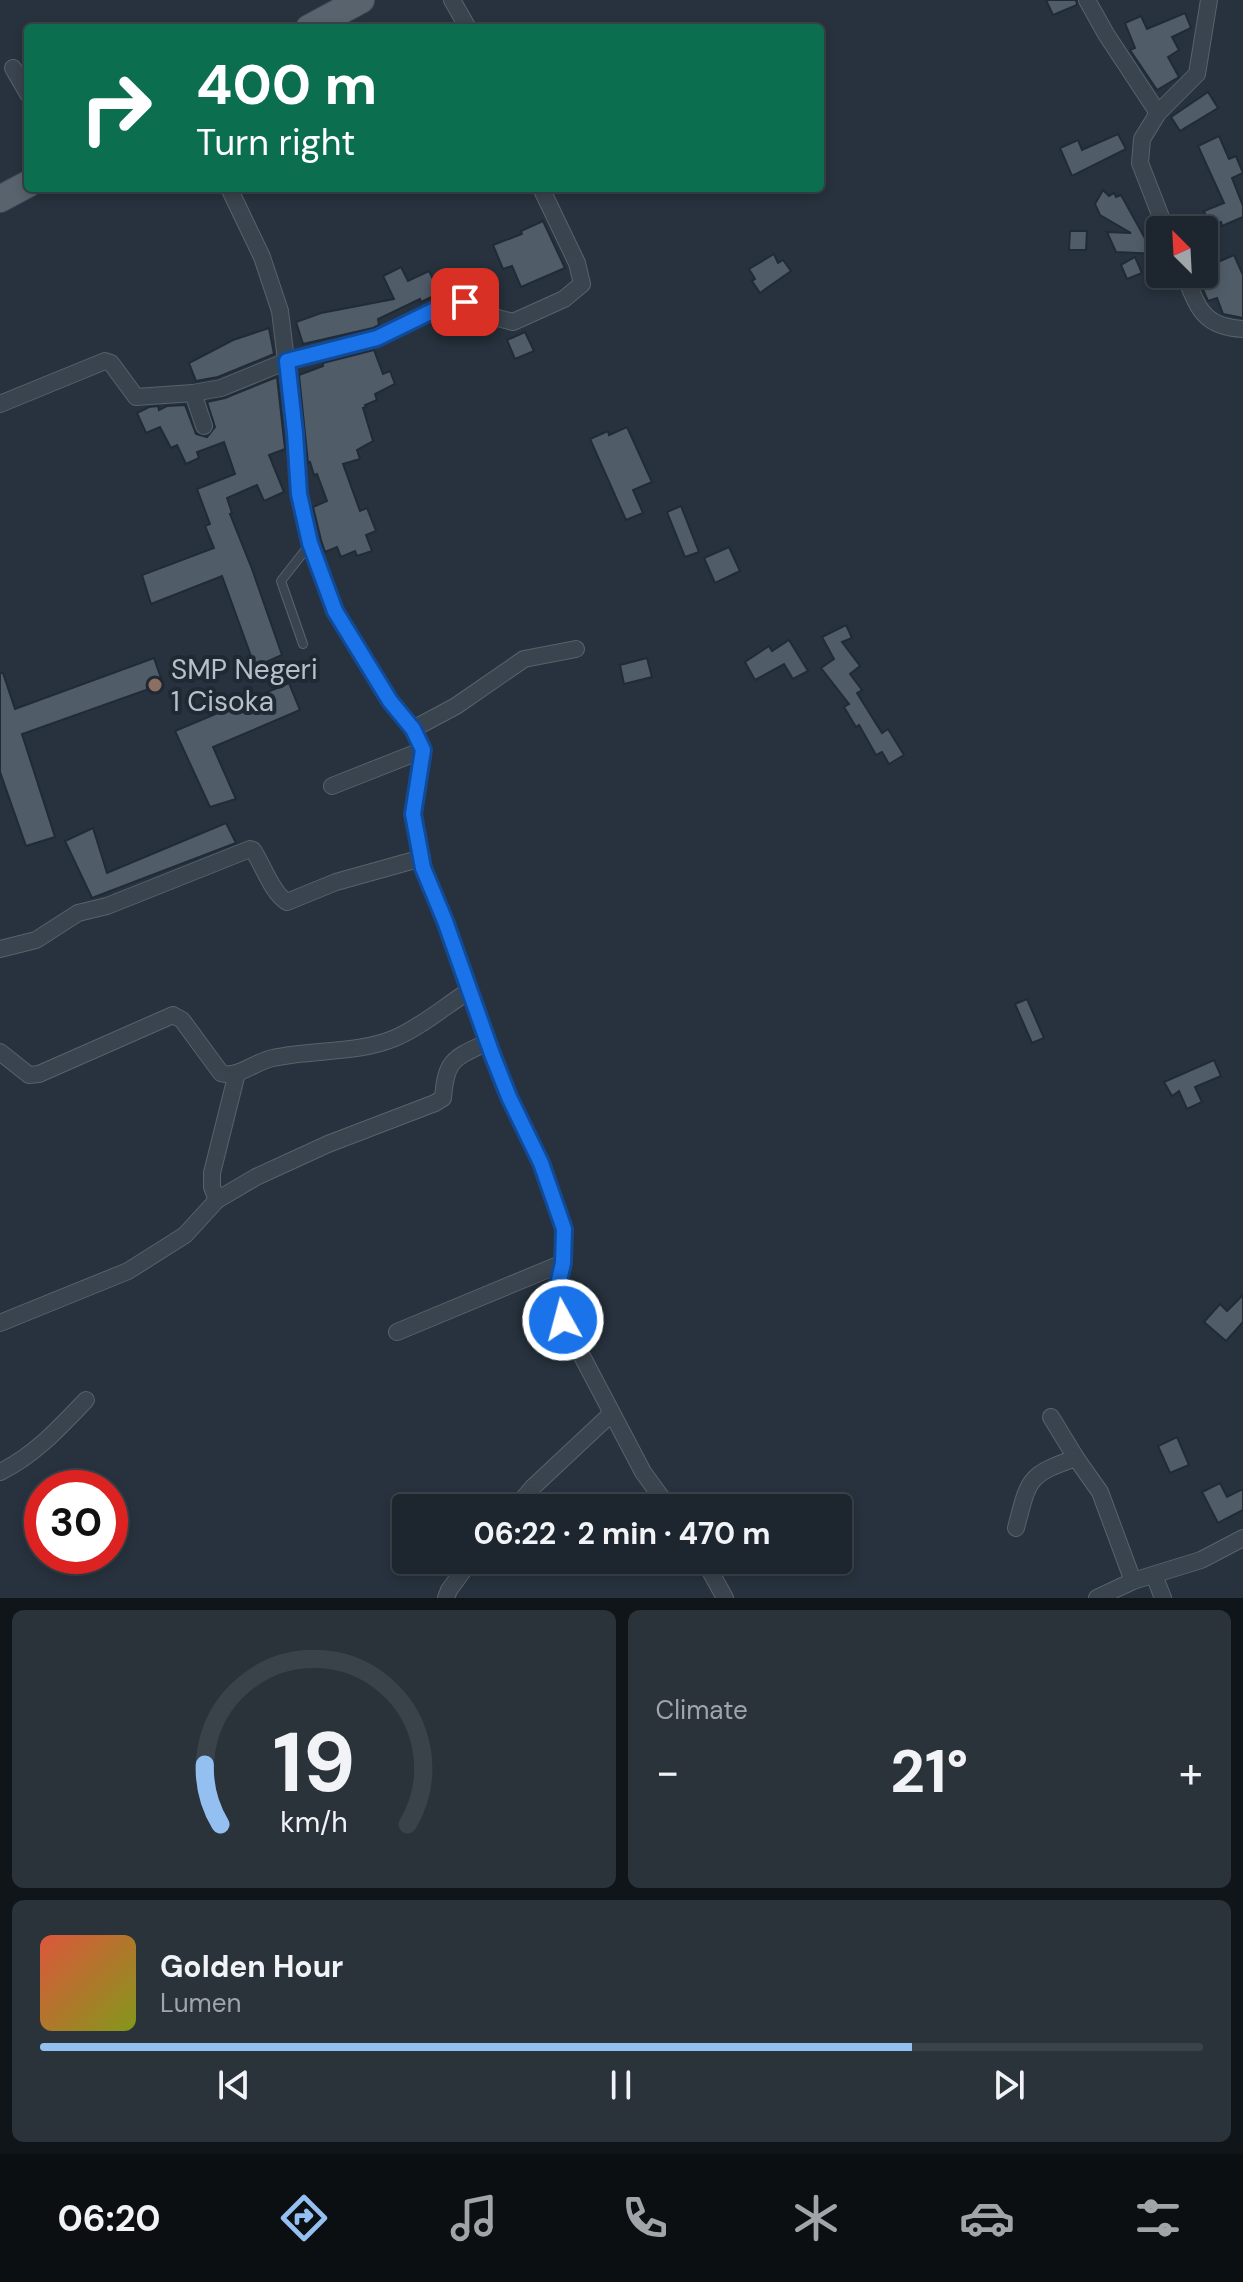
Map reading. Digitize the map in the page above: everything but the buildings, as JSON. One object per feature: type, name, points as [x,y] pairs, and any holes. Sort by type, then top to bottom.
[{"type":"main road","points":[[316,24],[361,0]]},
{"type":"main road","points":[[0,199],[24,186]]},
{"type":"street","points":[[452,0],[466,24]]},
{"type":"street","points":[[1087,0],[1158,113]]},
{"type":"street","points":[[1161,216],[1140,163],[1142,139],[1158,113],[1197,74],[1209,0]]},
{"type":"street","points":[[13,68],[24,87]]},
{"type":"street","points":[[231,192],[250,228],[280,311],[299,494],[310,543],[335,611],[390,701],[413,729],[423,750],[413,814],[422,858],[509,1097],[541,1163],[564,1229],[563,1263],[557,1289],[563,1320],[611,1414],[659,1494]]},
{"type":"street","points":[[0,404],[105,361],[111,363],[136,397],[221,388],[287,361],[377,338],[451,302],[465,302],[483,314],[513,322],[564,299],[582,284],[577,263],[543,192]]},
{"type":"street","points":[[1190,288],[1202,314],[1228,328],[1243,329]]},
{"type":"street","points":[[193,393],[204,426]]},
{"type":"street","points":[[413,729],[456,706],[524,659],[576,649]]},
{"type":"street","points":[[332,786],[423,750]]},
{"type":"street","points":[[0,949],[36,940],[78,913],[107,906],[250,849],[261,862],[280,898],[287,902],[336,882],[422,858]]},
{"type":"street","points":[[0,1052],[29,1075],[39,1074],[173,1015],[182,1020],[221,1073],[232,1075],[264,1060],[372,1045],[396,1037],[469,991]]},
{"type":"street","points":[[0,1323],[128,1271],[185,1235],[217,1200],[256,1177],[328,1144],[435,1103],[443,1098],[446,1071],[454,1061],[488,1042]]},
{"type":"street","points":[[217,1200],[212,1187],[212,1173],[237,1073]]},
{"type":"street","points":[[397,1332],[563,1263]]},
{"type":"street","points":[[0,1472],[41,1445],[86,1400]]},
{"type":"street","points":[[527,1494],[611,1414]]},
{"type":"street","points":[[1051,1417],[1100,1492],[1133,1581]]},
{"type":"street","points":[[1016,1528],[1026,1489],[1033,1477],[1042,1470],[1076,1458]]},
{"type":"street","points":[[1097,1598],[1133,1581],[1201,1560],[1243,1538]]},
{"type":"street","points":[[446,1598],[461,1574]]},
{"type":"street","points":[[712,1574],[725,1598]]},
{"type":"street","points":[[1154,1575],[1163,1598]]},
{"type":"lane","points":[[303,644],[281,581],[310,543]]},
{"type":"place","name":"SMP Negeri 1 Cisoka","points":[[155,685]]},
{"type":"route","points":[[465,302],[451,302],[377,338],[287,361],[295,433],[295,466],[310,543],[335,611],[390,701],[413,729],[423,750],[413,814],[423,868],[492,1054],[541,1163],[564,1229],[562,1273],[557,1289],[563,1320]]}]
